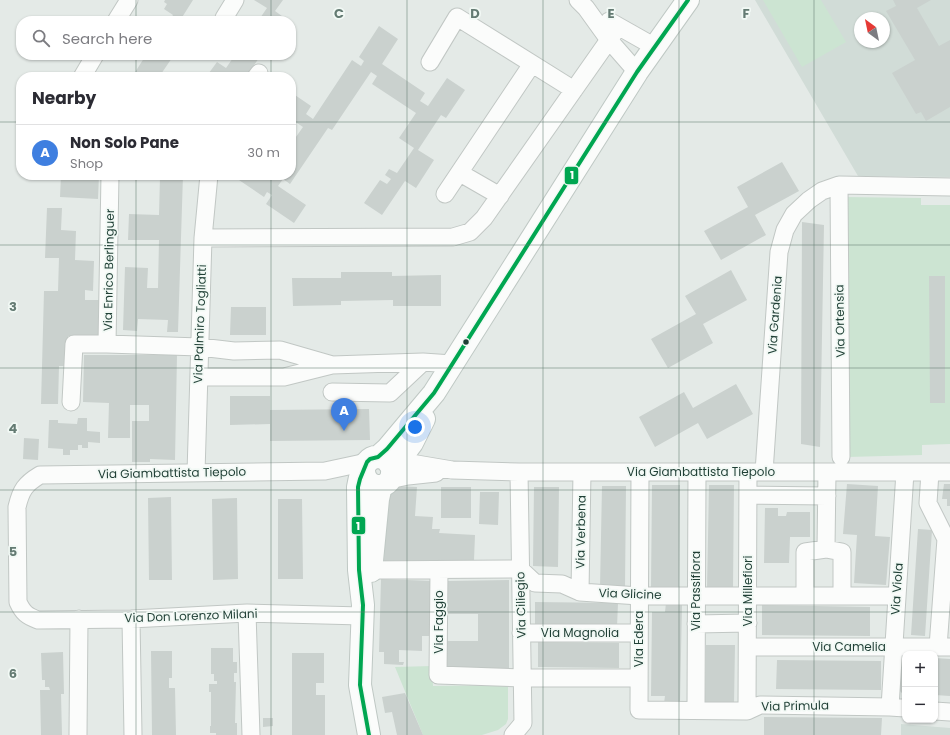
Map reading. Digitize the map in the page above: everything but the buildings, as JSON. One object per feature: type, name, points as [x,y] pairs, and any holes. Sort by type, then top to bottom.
[{"type":"street","points":[[119,16],[130,0]]},
{"type":"street","points":[[225,16],[235,0]]},
{"type":"street","points":[[369,735],[360,685],[362,611],[365,570],[387,449],[434,393],[637,72],[688,0]]},
{"type":"street","points":[[582,4],[613,33],[637,72]]},
{"type":"street","points":[[430,62],[457,17],[574,90]]},
{"type":"street","points":[[613,33],[655,47]]},
{"type":"street","points":[[203,238],[453,237],[470,232],[484,218],[500,196],[613,33]]},
{"type":"street","points":[[85,72],[92,60]]},
{"type":"street","points":[[445,194],[532,64]]},
{"type":"street","points":[[460,173],[500,196]]},
{"type":"street","name":"Via Enrico Berlinguer","points":[[110,180],[107,344],[234,351],[280,350],[332,365]]},
{"type":"street","name":"Via Palmiro Togliatti","points":[[196,473],[203,238],[209,180]]},
{"type":"street","points":[[839,185],[950,187]]},
{"type":"street","name":"Via Ortensia","points":[[839,185],[841,457]]},
{"type":"street","name":"Via Gardenia","points":[[756,472],[779,252],[785,230],[794,214],[809,200],[822,191],[839,185]]},
{"type":"street","points":[[71,402],[74,344],[107,344]]},
{"type":"street","points":[[199,377],[284,377],[332,365],[422,362],[452,364]]},
{"type":"street","points":[[332,392],[390,393],[422,362]]},
{"type":"street","points":[[382,470],[412,443],[434,393]]},
{"type":"street","points":[[382,470],[408,476],[452,470]]},
{"type":"street","name":"Via Giambattista Tiepolo","points":[[22,611],[18,602],[17,507],[24,488],[30,481],[40,475],[382,470],[519,472],[950,472]]},
{"type":"street","name":"Via Ciliegio","points":[[513,735],[522,723],[519,472]]},
{"type":"street","name":"Via Verbena","points":[[580,592],[582,472]]},
{"type":"street","name":"Via Edera","points":[[639,710],[640,472]]},
{"type":"street","name":"Via Passiflora","points":[[696,710],[697,472]]},
{"type":"street","name":"Via Millefiori","points":[[747,711],[748,495],[756,472]]},
{"type":"street","points":[[826,550],[827,472]]},
{"type":"street","name":"Via Viola","points":[[897,708],[894,647],[904,472]]},
{"type":"street","points":[[930,472],[928,503],[948,542],[944,647]]},
{"type":"street","points":[[748,495],[827,496]]},
{"type":"street","points":[[902,502],[928,503]]},
{"type":"street","points":[[805,596],[805,552],[826,550],[842,552],[842,596]]},
{"type":"street","points":[[365,570],[520,569]]},
{"type":"street","name":"Via Glicine","points":[[520,569],[535,583],[562,584],[580,592],[640,596],[897,596]]},
{"type":"street","name":"Via Faggio","points":[[439,570],[438,675],[522,678]]},
{"type":"street","name":"Via Don Lorenzo Milani","points":[[22,611],[29,617],[38,620],[131,619],[247,613],[362,611]]},
{"type":"street","points":[[247,613],[251,735]]},
{"type":"street","points":[[78,735],[79,619]]},
{"type":"street","points":[[131,619],[133,735]]},
{"type":"street","points":[[696,624],[748,624]]},
{"type":"street","name":"Via Magnolia","points":[[521,633],[639,633]]},
{"type":"street","name":"Via Camelia","points":[[748,647],[944,647]]},
{"type":"street","points":[[522,678],[639,678]]},
{"type":"street","name":"Via Primula","points":[[639,710],[747,711],[760,705],[897,708]]},
{"type":"street","points":[[938,711],[950,712]]},
{"type":"shaded area","points":[[755,0],[950,0],[950,177],[858,176]]},
{"type":"shaded area","points":[[901,724],[950,728],[950,735],[901,735]]},
{"type":"green space","points":[[763,0],[821,0],[846,42],[802,67]]},
{"type":"green space","points":[[844,197],[921,198],[921,205],[950,205],[950,444],[922,445],[922,455],[847,457]]},
{"type":"green space","points":[[432,666],[433,686],[508,685],[508,719],[506,724],[498,730],[482,735],[423,735],[395,667]]},
{"type":"transit line","name":"1","points":[[369,735],[360,685],[363,605],[359,570],[358,487],[367,462],[370,459],[378,457],[387,449],[434,393],[637,72],[688,0]]},
{"type":"place","name":"Non Solo Pane","points":[[344,431]]}]
